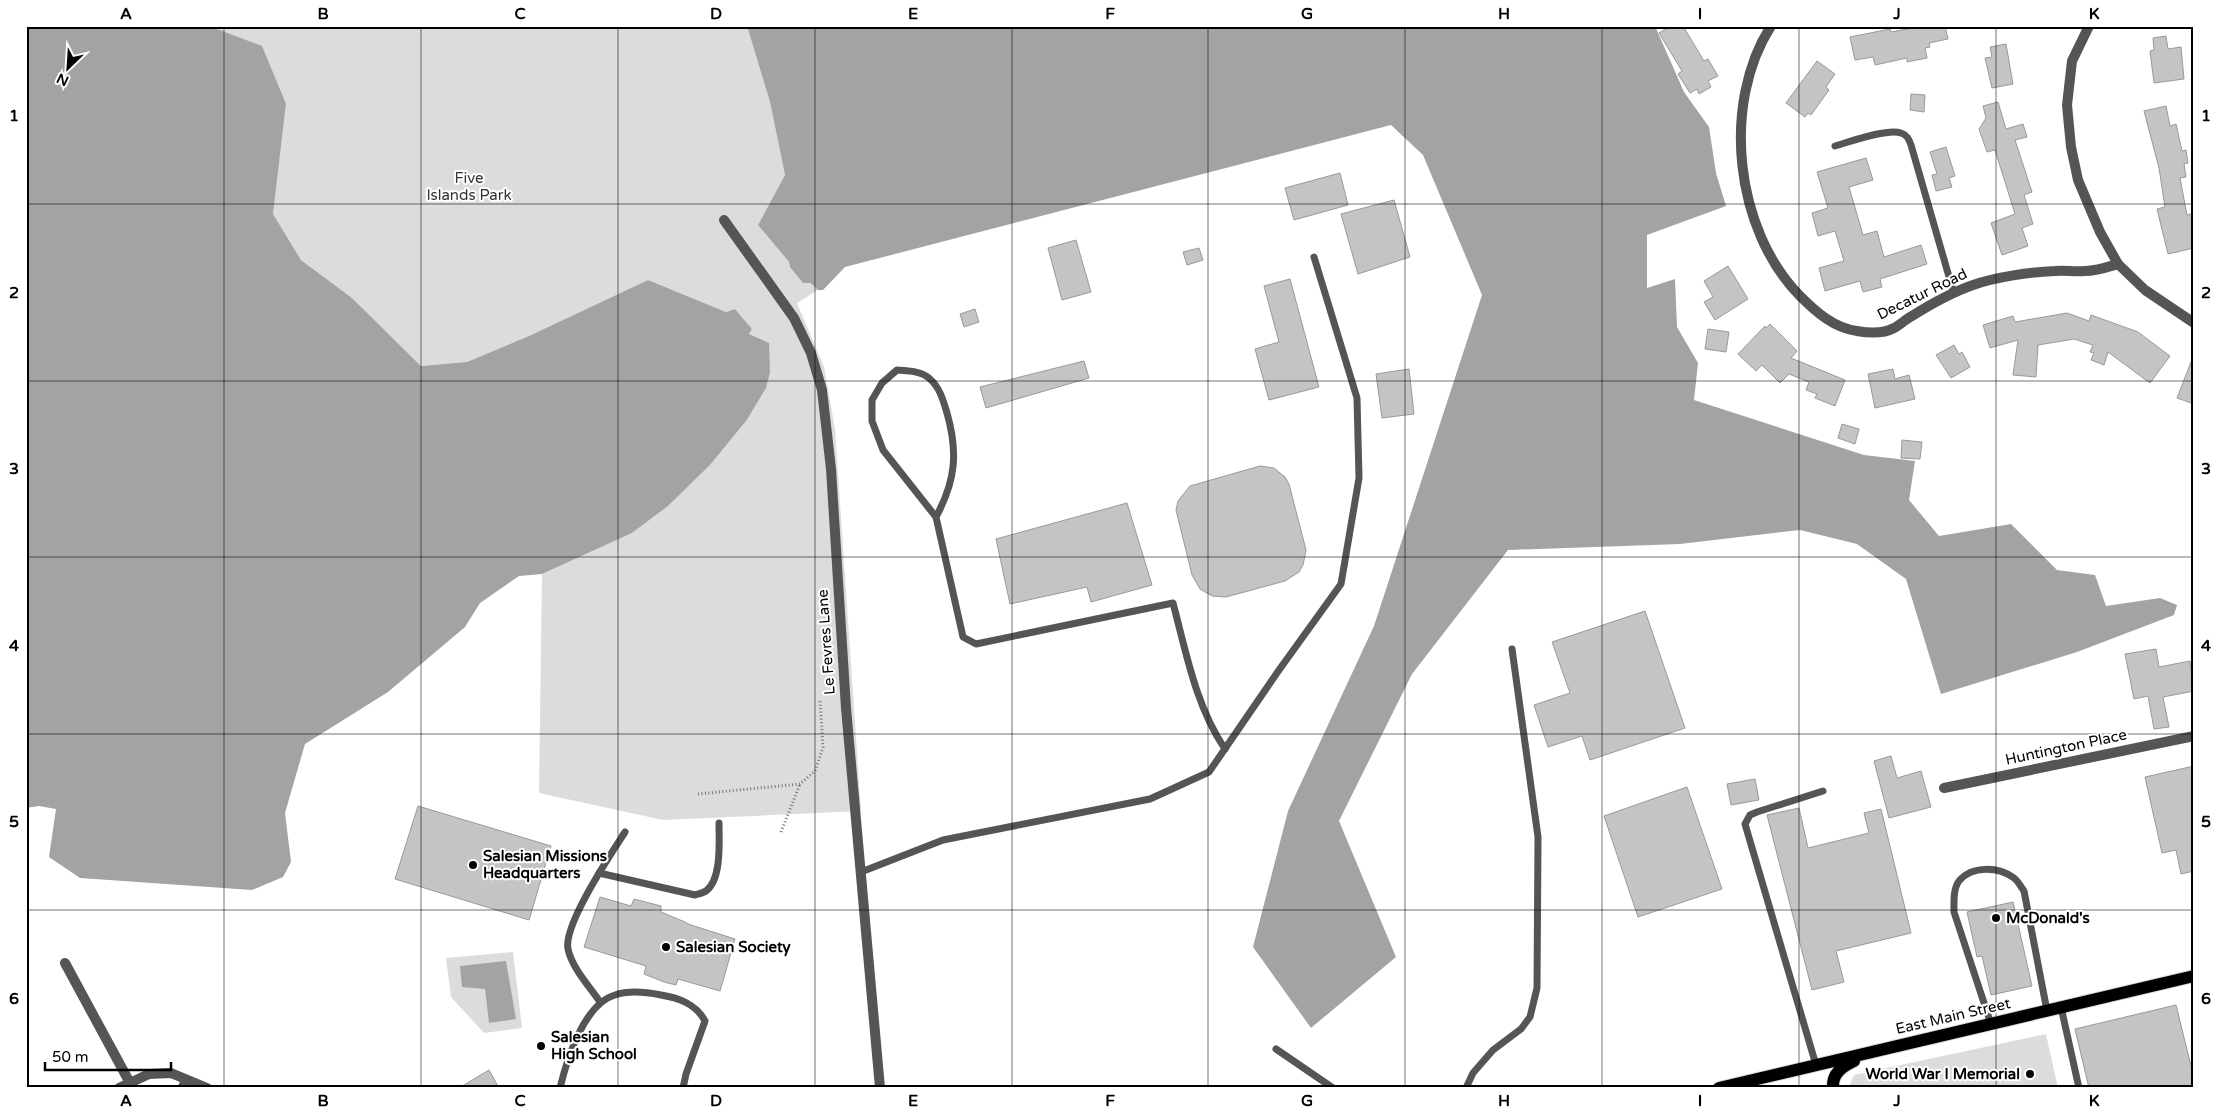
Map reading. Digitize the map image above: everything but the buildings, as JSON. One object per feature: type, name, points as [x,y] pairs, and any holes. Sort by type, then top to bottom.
[{"type":"main road","name":"East Main Street","points":[[1719,1088],[2194,977]]},
{"type":"main road","points":[[1833,1088],[1834,1076],[1842,1068],[1870,1052]]},
{"type":"street","name":"Decatur Road","points":[[1771,26],[1763,38],[1749,74],[1740,144],[1742,173],[1751,212],[1770,254],[1790,286],[1810,306],[1838,327],[1872,332],[1893,329],[1914,315],[1974,285],[2020,275],[2054,271],[2087,271],[2118,264]]},
{"type":"street","points":[[2089,26],[2072,61],[2067,106],[2071,146],[2078,180],[2100,232],[2118,264],[2145,290],[2194,324]]},
{"type":"street","name":"Le Fevres Lane","points":[[724,220],[794,318],[811,353],[822,390],[831,470],[846,708],[880,1088]]},
{"type":"street","name":"Huntington Place","points":[[1944,788],[2194,736]]},
{"type":"street","points":[[65,963],[130,1083]]},
{"type":"street","points":[[119,1088],[148,1074],[171,1073],[183,1083],[207,1088]]},
{"type":"lane","points":[[1835,146],[1891,132],[1902,133],[1907,136],[1954,294]]},
{"type":"lane","points":[[861,872],[943,840],[1150,799],[1210,772],[1279,670],[1341,584],[1359,478],[1357,398],[1314,256]]},
{"type":"lane","points":[[936,517],[944,502],[955,458],[954,438],[941,393],[929,378],[915,372],[897,370],[882,383],[872,400],[872,421],[883,450],[936,517],[963,637],[976,644],[1173,603],[1191,669],[1212,731],[1225,750]]},
{"type":"lane","points":[[1466,1088],[1473,1072],[1493,1050],[1521,1029],[1530,1017],[1537,988],[1538,837],[1512,649]]},
{"type":"lane","points":[[1816,1065],[1745,824],[1750,815],[1823,791]]},
{"type":"lane","points":[[600,873],[695,895],[706,891],[714,879],[718,862],[720,823]]},
{"type":"lane","points":[[600,1002],[577,968],[568,949],[569,935],[584,897],[625,832]]},
{"type":"lane","points":[[1991,1024],[1954,912],[1954,893],[1959,881],[1973,872],[1993,868],[2014,878],[2024,891],[2047,1011]]},
{"type":"lane","points":[[560,1088],[570,1052],[584,1024],[600,1002],[615,995],[641,992],[673,997],[695,1007],[705,1021],[683,1088]]},
{"type":"lane","points":[[2061,1008],[2079,1088]]},
{"type":"lane","points":[[1276,1049],[1333,1088]]},
{"type":"path","points":[[781,832],[800,784],[815,771],[823,747],[820,700]]},
{"type":"path","points":[[698,794],[800,784]]},
{"type":"green space","name":"Five Islands Park","points":[[209,26],[747,26],[770,102],[785,175],[758,225],[789,262],[790,267],[818,290],[797,303],[824,367],[835,429],[861,811],[663,820],[539,793],[542,574],[632,533],[668,506],[710,465],[746,421],[749,334],[752,329],[735,309],[726,312],[648,280],[529,336],[467,362],[421,366],[352,298],[301,260],[273,214],[286,103],[215,27]]},
{"type":"green space","points":[[513,952],[522,1028],[484,1033],[451,997],[446,958]]},
{"type":"green space","points":[[2046,1034],[2058,1088],[1852,1088],[1850,1084],[1854,1075]]},
{"type":"shaded area","points":[[26,26],[209,26],[262,46],[286,104],[273,214],[301,260],[352,298],[421,366],[467,362],[529,336],[648,280],[726,312],[735,309],[752,329],[749,334],[769,343],[770,372],[766,388],[746,421],[710,465],[668,506],[632,533],[542,574],[519,576],[480,603],[465,627],[388,692],[305,744],[285,813],[291,862],[283,877],[252,890],[80,878],[49,857],[56,809],[39,806],[26,808]]},
{"type":"shaded area","points":[[747,26],[1655,26],[1684,92],[1709,127],[1716,173],[1726,206],[1647,235],[1647,288],[1675,279],[1677,327],[1698,363],[1694,400],[1864,455],[1915,461],[1909,500],[1939,536],[2011,524],[2057,570],[2095,575],[2106,606],[2160,598],[2177,605],[2174,615],[2077,652],[1941,694],[1906,579],[1857,544],[1800,530],[1680,544],[1508,550],[1412,674],[1339,821],[1396,957],[1311,1028],[1253,947],[1288,811],[1374,626],[1482,295],[1423,155],[1391,125],[845,267],[823,290],[818,290],[810,283],[803,283],[790,267],[789,262],[758,225],[785,175],[770,102]]},
{"type":"shaded area","points":[[506,961],[516,1019],[489,1023],[485,989],[462,987],[460,966]]},
{"type":"place","name":"Salesian Missions Headquarters","points":[[473,865]]},
{"type":"place","name":"McDonald's","points":[[1996,918]]},
{"type":"place","name":"Salesian Society","points":[[666,947]]},
{"type":"place","name":"Salesian High School","points":[[541,1046]]},
{"type":"place","name":"World War I Memorial","points":[[2030,1074]]}]
